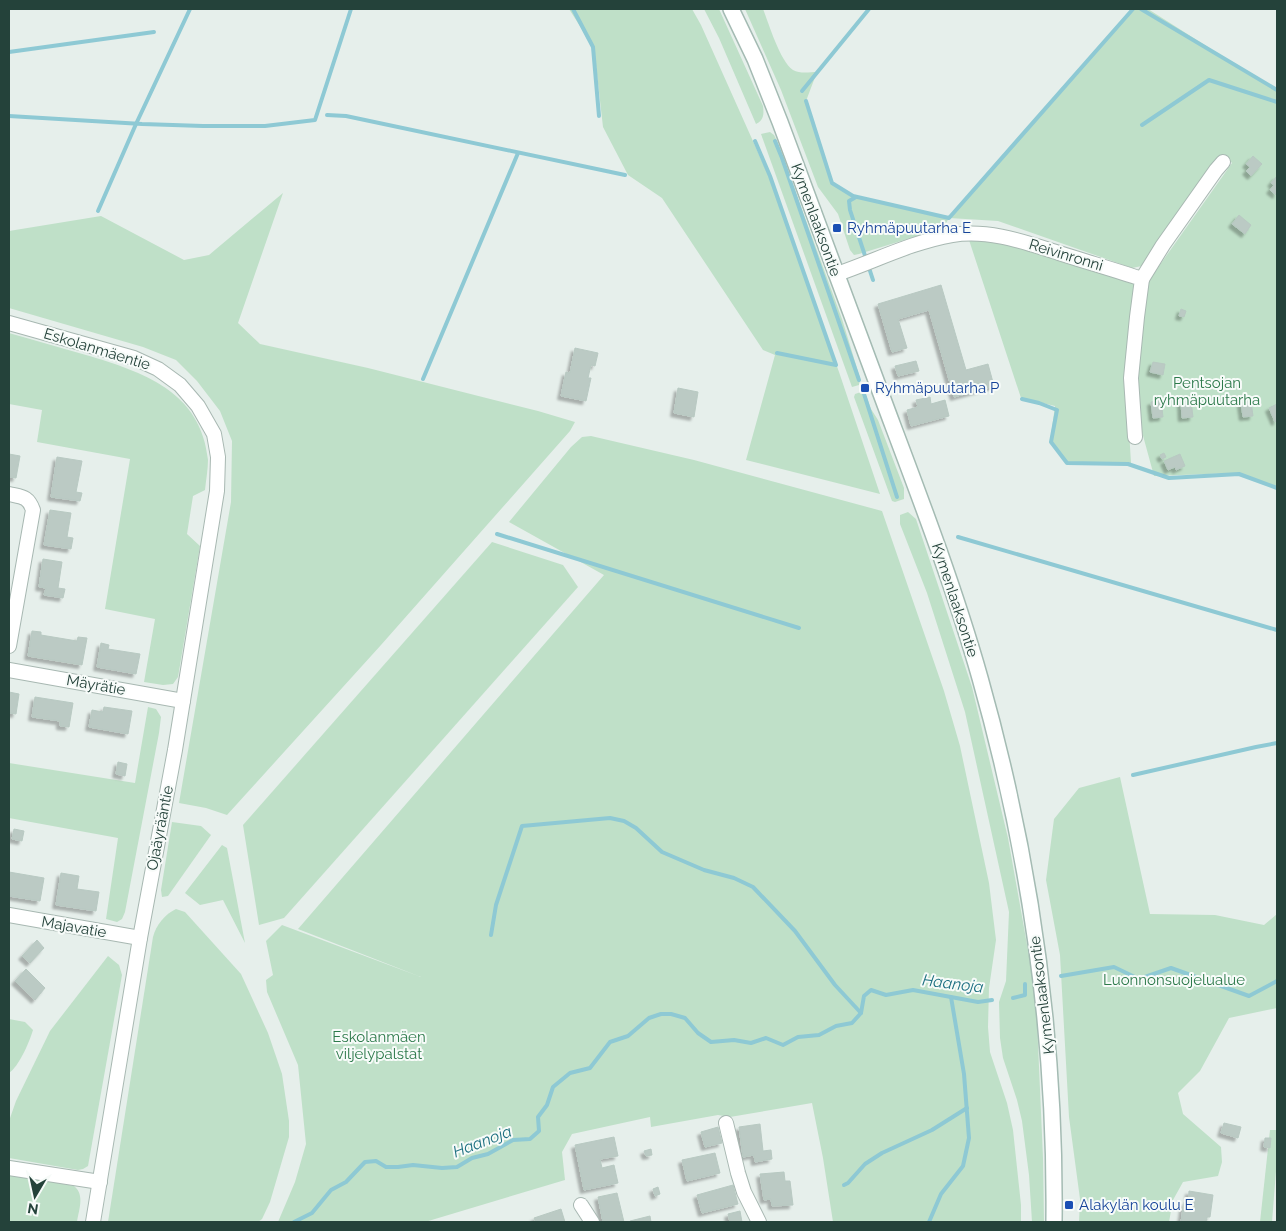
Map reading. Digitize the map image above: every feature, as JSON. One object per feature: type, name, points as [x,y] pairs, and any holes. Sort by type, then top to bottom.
[{"type":"main road","name":"Kymenlaaksontie","points":[[731,9],[771,100],[918,491],[954,592],[980,677],[998,745],[1028,890],[1044,1001],[1050,1064],[1054,1222]]},
{"type":"street","points":[[1135,437],[1131,378],[1142,279],[1163,245],[1216,170],[1224,162]]},
{"type":"street","name":"Reivinronni","points":[[837,274],[935,239],[952,235],[980,234],[1009,237],[1142,279]]},
{"type":"street","name":"Eskolanmäentie","points":[[9,322],[134,358],[158,369],[180,384],[198,406],[214,434]]},
{"type":"street","name":"Ojaäyrääntie","points":[[93,1222],[217,491],[218,457],[214,434]]},
{"type":"street","points":[[9,494],[22,496],[30,502],[33,510],[9,646]]},
{"type":"street","name":"Mäyrätie","points":[[9,670],[183,700]]},
{"type":"street","name":"Majavatie","points":[[9,915],[140,938]]},
{"type":"street","points":[[726,1123],[744,1192],[759,1222]]},
{"type":"street","points":[[9,1168],[100,1182]]},
{"type":"street","points":[[581,1205],[592,1222]]},
{"type":"green space","points":[[569,9],[692,9],[701,25],[769,177],[839,372],[880,494],[746,460],[775,355],[763,350],[662,198],[628,175],[603,127],[594,48]]},
{"type":"green space","points":[[704,9],[719,9],[763,106],[763,117],[756,124],[719,38]]},
{"type":"green space","points":[[745,9],[763,9],[779,51],[793,70],[817,72],[806,101],[832,183],[853,196],[949,218],[943,228],[854,255],[850,250],[838,214],[818,187],[781,90]]},
{"type":"green space","name":"Pentsojan ryhmäpuutarha","points":[[1133,9],[1148,9],[1277,91],[1277,488],[1235,473],[1154,476],[1139,421],[1136,375],[1147,283],[1232,163],[1224,154],[1207,171],[1142,266],[1132,268],[998,221],[949,218]]},
{"type":"green space","points":[[770,132],[777,141],[842,319],[860,378],[859,385],[852,387],[761,134]]},
{"type":"green space","points":[[283,193],[238,323],[260,344],[368,368],[575,422],[570,431],[381,645],[227,815],[206,808],[179,803],[231,502],[232,441],[220,411],[197,381],[176,360],[143,347],[9,308],[9,231],[101,216],[184,260],[209,255]]},
{"type":"green space","points":[[969,240],[1003,242],[1130,279],[1137,288],[1126,381],[1131,463],[1068,462],[1050,442],[1055,406],[1021,398]]},
{"type":"green space","points":[[9,333],[107,362],[148,378],[166,388],[181,401],[194,417],[203,436],[208,460],[205,490],[193,496],[187,534],[200,546],[178,677],[173,684],[163,685],[144,682],[155,619],[105,609],[130,459],[37,442],[42,410],[9,404]]},
{"type":"green space","points":[[865,392],[871,409],[878,420],[904,488],[904,499],[892,501],[854,397],[855,394]]},
{"type":"green space","name":"Eskolanmäen viljelypalstat","points":[[591,436],[694,460],[882,511],[944,691],[960,746],[989,883],[996,940],[989,988],[988,1027],[990,1052],[1007,1103],[1013,1130],[1021,1222],[833,1222],[812,1103],[730,1117],[718,1115],[651,1127],[650,1117],[572,1134],[562,1152],[565,1180],[425,1222],[278,1222],[295,1182],[306,1144],[298,1065],[267,992],[266,980],[273,975],[266,941],[282,925],[421,977],[298,929],[604,575],[509,522],[571,447],[582,437]]},
{"type":"green space","points":[[908,512],[916,519],[972,687],[1008,838],[1033,979],[1037,1021],[1044,1222],[1032,1222],[1029,1175],[1022,1121],[1003,1058],[1000,1038],[999,1002],[1006,981],[1009,912],[965,712],[927,593],[900,524],[900,515]]},
{"type":"green space","points":[[492,542],[563,565],[578,587],[284,918],[259,925],[243,825]]},
{"type":"green space","points":[[148,707],[156,709],[161,717],[159,733],[125,912],[122,919],[117,922],[106,919],[118,838],[9,818],[9,763],[135,783]]},
{"type":"green space","name":"Luonnonsuojelualue","points":[[1120,777],[1150,914],[1215,915],[1264,925],[1277,914],[1277,1008],[1229,1018],[1200,1071],[1178,1093],[1183,1114],[1221,1147],[1222,1162],[1218,1176],[1183,1182],[1173,1200],[1169,1222],[1079,1222],[1080,1199],[1069,1117],[1060,955],[1046,880],[1054,819],[1079,788]]},
{"type":"green space","points":[[172,822],[201,826],[211,835],[168,896],[162,897],[161,890]]},
{"type":"green space","points":[[222,845],[227,848],[245,943],[223,900],[200,905],[185,893]]},
{"type":"green space","points":[[176,909],[185,912],[241,974],[268,1033],[282,1074],[289,1121],[289,1137],[270,1202],[262,1219],[258,1222],[108,1222],[153,937],[156,928],[162,920]]},
{"type":"green space","points":[[108,956],[119,965],[122,975],[88,1166],[78,1170],[9,1158],[9,1121],[16,1101],[50,1031]]},
{"type":"green space","points":[[9,1019],[25,1022],[33,1030],[20,1060],[9,1073]]},
{"type":"green space","points":[[1270,1130],[1277,1130],[1277,1158],[1272,1222],[1260,1222]]},
{"type":"green space","points":[[9,1174],[74,1186],[80,1198],[77,1222],[9,1222]]},
{"type":"building","points":[[1253,156],[1262,164],[1251,176],[1246,171],[1250,167],[1246,164]]},
{"type":"building","points":[[1277,176],[1276,195],[1270,190],[1274,185],[1271,183]]},
{"type":"building","points":[[1239,215],[1251,225],[1245,234],[1232,224]]},
{"type":"building","points":[[941,285],[966,370],[988,364],[994,386],[954,397],[929,310],[898,319],[907,348],[892,352],[878,304]]},
{"type":"building","points":[[1181,309],[1186,311],[1184,317],[1179,316]]},
{"type":"building","points":[[575,348],[598,353],[595,366],[591,365],[588,378],[591,378],[586,401],[561,396],[566,372],[570,373]]},
{"type":"building","points":[[916,361],[919,371],[898,376],[895,366]]},
{"type":"building","points":[[1153,362],[1165,364],[1163,375],[1150,372]]},
{"type":"building","points":[[678,388],[698,392],[694,417],[674,413]]},
{"type":"building","points":[[930,397],[931,404],[945,400],[949,416],[911,426],[907,410],[918,407],[916,400]]},
{"type":"building","points":[[1161,400],[1163,417],[1153,418],[1151,402]]},
{"type":"building","points":[[1191,401],[1193,417],[1182,418],[1181,402]]},
{"type":"building","points":[[1251,401],[1253,416],[1243,417],[1241,403]]},
{"type":"building","points":[[1277,404],[1277,421],[1275,422],[1269,408]]},
{"type":"building","points":[[1164,453],[1166,457],[1162,459],[1160,455]]},
{"type":"building","points":[[9,454],[20,456],[16,478],[9,477]]},
{"type":"building","points":[[1180,454],[1185,466],[1176,470],[1175,467],[1168,470],[1164,461]]},
{"type":"building","points":[[57,457],[82,461],[76,492],[82,493],[80,501],[51,497]]},
{"type":"building","points":[[50,510],[71,513],[67,537],[73,538],[71,549],[44,545]]},
{"type":"building","points":[[43,559],[62,562],[58,588],[65,589],[63,598],[44,595],[46,588],[39,587]]},
{"type":"building","points":[[32,631],[41,632],[41,635],[77,641],[78,637],[87,638],[82,665],[28,656]]},
{"type":"building","points":[[101,643],[109,645],[108,649],[140,654],[136,674],[97,667]]},
{"type":"building","points":[[9,692],[19,694],[16,714],[9,713]]},
{"type":"building","points":[[35,697],[73,703],[69,727],[60,726],[60,721],[32,717]]},
{"type":"building","points":[[104,707],[132,711],[128,734],[89,727],[92,710],[103,712]]},
{"type":"building","points":[[118,762],[127,764],[125,776],[116,774]]},
{"type":"building","points":[[14,829],[24,831],[22,841],[12,839]]},
{"type":"building","points":[[9,872],[44,878],[40,901],[9,896]]},
{"type":"building","points":[[61,873],[79,876],[77,889],[99,892],[96,911],[56,905]]},
{"type":"building","points":[[37,940],[44,948],[30,963],[22,956]]},
{"type":"building","points":[[26,969],[45,988],[35,1000],[15,981]]},
{"type":"building","points":[[1224,1123],[1241,1127],[1238,1138],[1221,1133]]},
{"type":"building","points":[[760,1124],[763,1151],[771,1150],[772,1159],[755,1162],[754,1155],[743,1157],[739,1127]]},
{"type":"building","points":[[718,1127],[722,1143],[705,1147],[701,1132]]},
{"type":"building","points":[[614,1137],[618,1156],[600,1159],[602,1168],[614,1165],[618,1183],[584,1190],[575,1145]]},
{"type":"building","points":[[1265,1138],[1271,1138],[1270,1148],[1264,1147]]},
{"type":"building","points":[[651,1149],[652,1155],[646,1156],[644,1151]]},
{"type":"building","points":[[715,1153],[720,1173],[687,1181],[682,1160]]},
{"type":"building","points":[[784,1172],[785,1181],[790,1181],[793,1205],[772,1206],[771,1199],[764,1200],[760,1174]]},
{"type":"building","points":[[733,1185],[738,1204],[702,1213],[697,1195]]},
{"type":"building","points":[[658,1187],[660,1194],[655,1196],[653,1189]]},
{"type":"building","points":[[1189,1191],[1213,1195],[1210,1217],[1207,1217],[1206,1222],[1181,1222],[1184,1202],[1188,1203]]},
{"type":"building","points":[[617,1193],[624,1222],[603,1222],[598,1197]]},
{"type":"building","points":[[561,1209],[565,1222],[536,1222],[534,1218]]},
{"type":"building","points":[[740,1211],[742,1222],[730,1222],[728,1214]]},
{"type":"building","points":[[650,1216],[651,1222],[630,1221]]},
{"type":"waterway","points":[[98,211],[190,9]]},
{"type":"waterway","points":[[9,116],[203,126],[265,126],[315,120],[351,9]]},
{"type":"waterway","points":[[573,9],[593,47],[599,116]]},
{"type":"waterway","points":[[802,91],[869,9]]},
{"type":"waterway","points":[[806,101],[832,183],[853,196],[949,218],[1133,9]]},
{"type":"waterway","points":[[1141,9],[1277,90]]},
{"type":"waterway","points":[[9,52],[154,32]]},
{"type":"waterway","points":[[1142,125],[1209,80],[1277,102]]},
{"type":"waterway","points":[[327,115],[346,116],[625,175]]},
{"type":"waterway","points":[[755,141],[770,176],[836,365],[777,353]]},
{"type":"waterway","points":[[775,141],[859,380]]},
{"type":"waterway","points":[[423,379],[518,153]]},
{"type":"waterway","points":[[856,197],[849,201],[850,210],[873,280]]},
{"type":"waterway","points":[[864,394],[897,497]]},
{"type":"waterway","points":[[1022,399],[1057,410],[1051,442],[1067,463],[1128,464],[1169,478],[1239,474],[1277,488]]},
{"type":"waterway","points":[[497,534],[799,628]]},
{"type":"waterway","points":[[958,537],[1277,630]]},
{"type":"waterway","points":[[1133,775],[1277,743]]},
{"type":"waterway","points":[[491,935],[496,905],[522,826],[610,818],[624,821],[636,828],[662,852],[704,870],[734,878],[753,887],[795,931],[835,985],[861,1013]]},
{"type":"waterway","points":[[1061,976],[1114,967],[1139,979],[1171,968],[1249,996],[1277,981]]},
{"type":"waterway","name":"Haanoja","points":[[1013,998],[1025,995],[1025,984]]},
{"type":"waterway","name":"Haanoja","points":[[294,1222],[312,1213],[331,1190],[346,1182],[365,1162],[376,1161],[386,1167],[413,1165],[442,1168],[457,1167],[472,1158],[488,1154],[513,1140],[530,1139],[539,1131],[538,1117],[547,1105],[553,1087],[570,1073],[590,1068],[610,1042],[628,1036],[649,1018],[661,1014],[671,1014],[685,1018],[698,1033],[711,1042],[734,1040],[751,1043],[766,1038],[783,1045],[798,1037],[819,1035],[836,1026],[852,1023],[861,1013],[864,996],[871,990],[886,995],[913,990],[978,1002],[992,1000]]},
{"type":"waterway","points":[[929,1222],[941,1194],[963,1166],[969,1138],[964,1074],[951,997]]},
{"type":"waterway","points":[[844,1185],[865,1164],[882,1153],[932,1130],[967,1108]]},
{"type":"place","name":"Ryhmäpuutarha E","points":[[837,228]]},
{"type":"place","name":"Ryhmäpuutarha P","points":[[865,388]]},
{"type":"place","name":"Alakylän koulu E","points":[[1069,1205]]}]
